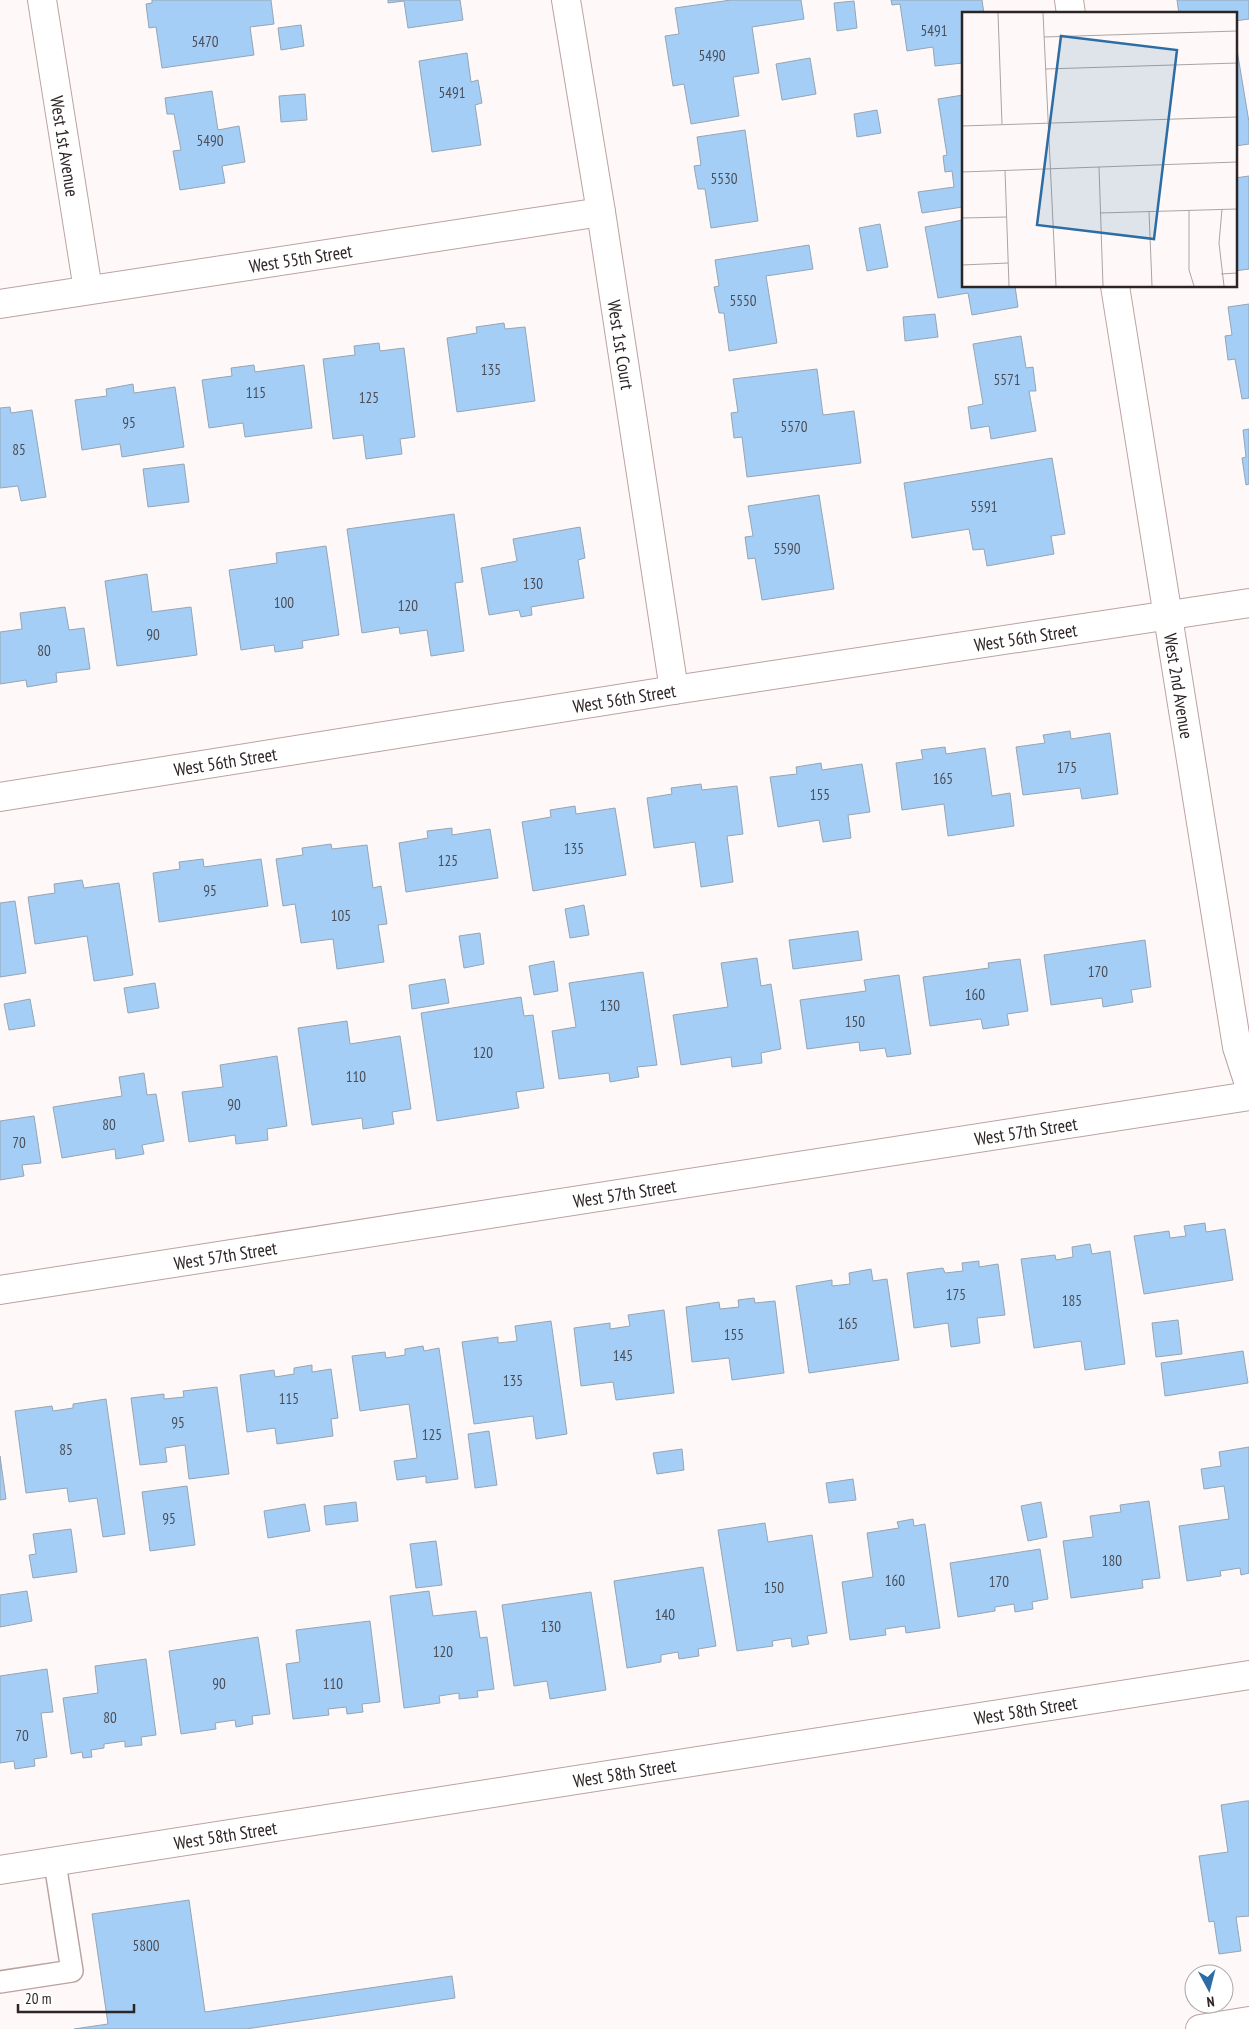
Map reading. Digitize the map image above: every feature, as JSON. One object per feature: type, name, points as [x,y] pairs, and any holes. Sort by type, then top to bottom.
[{"type":"street","name":"West 1st Avenue","points":[[42,0],[88,290]]},
{"type":"street","name":"West 1st Court","points":[[566,0],[601,212],[674,690]]},
{"type":"street","name":"West 55th Street","points":[[0,304],[601,212]]},
{"type":"street","name":"West 2nd Avenue","points":[[1115,288],[1237,1047],[1249,1084]]},
{"type":"street","name":"West 56th Street","points":[[0,797],[674,690],[1249,603]]},
{"type":"street","name":"West 57th Street","points":[[0,1290],[1249,1096]]},
{"type":"street","name":"West 58th Street","points":[[0,1870],[1249,1675]]},
{"type":"street","points":[[1200,2029],[1249,2021]]},
{"type":"lane","points":[[0,1982],[72,1971],[55,1862]]},
{"type":"building","points":[[152,0],[271,0],[274,24],[250,27],[254,55],[162,68],[156,27],[149,28],[146,4],[152,3]]},
{"type":"building","points":[[388,0],[460,0],[463,20],[408,28],[404,1],[388,3]]},
{"type":"building","points":[[731,0],[801,0],[804,19],[752,27],[759,73],[733,77],[739,116],[691,124],[684,84],[673,86],[665,36],[679,34],[675,8]]},
{"type":"building","points":[[891,0],[982,0],[984,12],[962,12],[962,63],[935,66],[933,47],[907,51],[900,4],[892,5]]},
{"type":"building","points":[[1177,0],[1249,0],[1249,19],[1236,21],[1236,12],[1179,12]]},
{"type":"building","points":[[854,1],[857,28],[837,31],[834,3]]},
{"type":"building","points":[[301,25],[304,46],[281,50],[278,28]]},
{"type":"building","points":[[1237,50],[1249,122],[1249,144],[1236,146]]},
{"type":"building","points":[[467,53],[471,82],[478,80],[482,103],[475,105],[481,145],[432,152],[419,61]]},
{"type":"building","points":[[810,58],[816,94],[782,100],[776,64]]},
{"type":"building","points":[[212,91],[218,130],[239,126],[245,162],[222,166],[225,183],[180,190],[173,151],[181,150],[174,114],[167,114],[165,98]]},
{"type":"building","points":[[305,94],[307,120],[281,122],[279,96]]},
{"type":"building","points":[[962,95],[962,207],[922,213],[918,192],[954,187],[952,171],[945,172],[943,156],[947,155],[938,99]]},
{"type":"building","points":[[877,110],[881,133],[857,137],[854,114]]},
{"type":"building","points":[[745,130],[758,221],[711,228],[705,189],[698,189],[694,166],[701,165],[697,137]]},
{"type":"building","points":[[1249,176],[1249,269],[1236,271],[1236,178]]},
{"type":"building","points":[[962,220],[962,288],[1015,288],[1018,307],[972,315],[968,293],[938,298],[925,227]]},
{"type":"building","points":[[880,224],[888,267],[867,271],[859,228]]},
{"type":"building","points":[[809,245],[813,269],[766,276],[777,343],[729,351],[724,313],[719,313],[714,287],[719,286],[715,260]]},
{"type":"building","points":[[1249,304],[1249,398],[1242,399],[1235,359],[1228,360],[1225,336],[1232,335],[1228,307]]},
{"type":"building","points":[[935,314],[938,337],[905,341],[903,317]]},
{"type":"building","points":[[504,323],[505,329],[525,327],[535,401],[457,412],[447,338],[477,333],[476,327]]},
{"type":"building","points":[[1021,336],[1026,368],[1033,367],[1036,391],[1029,391],[1036,431],[991,439],[989,426],[971,429],[968,407],[983,404],[973,344]]},
{"type":"building","points":[[379,343],[380,351],[404,348],[415,437],[400,439],[402,454],[366,459],[363,435],[333,439],[323,359],[355,355],[354,346]]},
{"type":"building","points":[[254,365],[255,372],[304,365],[312,428],[245,437],[243,423],[209,428],[202,380],[232,376],[231,368]]},
{"type":"building","points":[[817,369],[823,415],[854,411],[861,463],[747,477],[742,437],[734,438],[731,413],[738,412],[733,379]]},
{"type":"building","points":[[133,384],[134,393],[175,387],[184,447],[122,457],[120,444],[82,450],[75,400],[107,396],[106,389]]},
{"type":"building","points":[[10,407],[11,413],[32,410],[46,497],[21,501],[18,486],[0,488],[0,408]]},
{"type":"building","points":[[1249,429],[1249,484],[1246,485],[1242,458],[1246,457],[1243,430]]},
{"type":"building","points":[[1052,458],[1065,534],[1051,536],[1054,554],[987,566],[984,549],[973,550],[969,529],[912,538],[904,483]]},
{"type":"building","points":[[184,464],[189,502],[148,507],[143,469]]},
{"type":"building","points":[[819,495],[834,589],[762,600],[755,558],[748,559],[745,537],[753,536],[748,506]]},
{"type":"building","points":[[454,514],[463,582],[455,583],[464,651],[431,656],[427,630],[400,634],[399,627],[362,633],[347,529]]},
{"type":"building","points":[[580,527],[585,558],[578,560],[584,598],[531,607],[532,615],[521,617],[519,610],[489,615],[481,568],[517,561],[513,539]]},
{"type":"building","points":[[326,546],[339,635],[302,641],[303,648],[275,652],[274,645],[241,650],[229,570],[277,563],[276,553]]},
{"type":"building","points":[[147,574],[152,612],[191,607],[197,655],[117,666],[105,581]]},
{"type":"building","points":[[65,607],[69,630],[84,628],[90,669],[56,673],[57,682],[27,687],[26,680],[0,684],[0,632],[22,629],[20,613]]},
{"type":"building","points":[[1070,731],[1071,739],[1110,733],[1118,794],[1082,799],[1080,788],[1023,795],[1016,747],[1045,743],[1043,735]]},
{"type":"building","points":[[945,747],[946,754],[985,748],[992,796],[1010,793],[1014,826],[948,836],[944,804],[902,810],[896,763],[923,759],[921,750]]},
{"type":"building","points":[[821,763],[822,770],[862,764],[870,812],[848,815],[851,838],[823,842],[819,820],[778,827],[770,777],[797,774],[796,767]]},
{"type":"building","points":[[701,784],[702,790],[737,786],[743,834],[727,836],[733,882],[701,887],[695,842],[654,848],[647,798],[672,794],[671,788]]},
{"type":"building","points":[[575,806],[576,814],[615,808],[626,875],[533,891],[522,822],[551,817],[550,810]]},
{"type":"building","points":[[452,828],[452,835],[490,829],[498,878],[406,892],[399,843],[428,838],[427,831]]},
{"type":"building","points":[[331,844],[332,849],[367,845],[373,888],[381,886],[387,924],[378,925],[384,962],[337,969],[333,939],[301,943],[295,904],[283,906],[276,859],[303,855],[302,848]]},
{"type":"building","points":[[203,859],[204,867],[261,859],[268,906],[159,922],[153,873],[180,869],[179,862]]},
{"type":"building","points":[[82,880],[84,888],[119,883],[133,975],[94,981],[87,936],[35,944],[28,897],[55,893],[54,884]]},
{"type":"building","points":[[15,901],[26,973],[0,977],[0,903]]},
{"type":"building","points":[[584,905],[589,935],[570,938],[565,909]]},
{"type":"building","points":[[858,931],[862,960],[793,969],[789,940]]},
{"type":"building","points":[[480,933],[484,964],[464,968],[459,936]]},
{"type":"building","points":[[1145,940],[1151,987],[1131,990],[1133,1002],[1103,1007],[1102,998],[1051,1005],[1044,955]]},
{"type":"building","points":[[757,958],[761,986],[771,984],[781,1049],[761,1053],[762,1063],[732,1067],[731,1057],[681,1065],[673,1015],[728,1007],[721,963]]},
{"type":"building","points":[[1020,959],[1028,1011],[1007,1014],[1009,1025],[983,1029],[981,1019],[930,1026],[923,977],[989,968],[988,963]]},
{"type":"building","points":[[554,961],[558,991],[534,995],[529,966]]},
{"type":"building","points":[[643,972],[657,1065],[637,1067],[639,1077],[610,1082],[609,1073],[559,1079],[552,1031],[576,1027],[569,983]]},
{"type":"building","points":[[899,975],[911,1054],[887,1057],[885,1048],[860,1051],[859,1042],[807,1049],[800,1000],[866,991],[864,980]]},
{"type":"building","points":[[445,979],[449,1003],[412,1009],[409,985]]},
{"type":"building","points":[[155,983],[159,1008],[128,1013],[124,988]]},
{"type":"building","points":[[521,997],[524,1016],[533,1015],[544,1088],[516,1092],[519,1108],[437,1121],[421,1013]]},
{"type":"building","points":[[30,999],[35,1026],[9,1030],[4,1004]]},
{"type":"building","points":[[347,1021],[350,1044],[400,1036],[411,1109],[392,1112],[394,1124],[363,1129],[362,1118],[312,1125],[298,1028]]},
{"type":"building","points":[[277,1056],[287,1126],[267,1129],[268,1140],[236,1144],[235,1135],[189,1142],[182,1092],[223,1087],[220,1065]]},
{"type":"building","points":[[144,1073],[147,1095],[156,1094],[164,1141],[142,1145],[144,1154],[116,1159],[115,1149],[62,1158],[53,1107],[122,1096],[119,1077]]},
{"type":"building","points":[[34,1116],[41,1163],[22,1165],[24,1176],[0,1180],[0,1121]]},
{"type":"building","points":[[1205,1223],[1206,1232],[1225,1229],[1233,1280],[1144,1294],[1134,1236],[1169,1231],[1170,1238],[1186,1236],[1184,1226]]},
{"type":"building","points":[[1090,1244],[1092,1254],[1110,1251],[1125,1364],[1085,1370],[1081,1341],[1034,1348],[1021,1259],[1055,1255],[1056,1260],[1073,1257],[1072,1247]]},
{"type":"building","points":[[979,1261],[979,1267],[998,1264],[1005,1315],[977,1318],[980,1343],[951,1347],[948,1323],[914,1328],[907,1273],[943,1268],[945,1273],[963,1271],[962,1263]]},
{"type":"building","points":[[871,1269],[873,1281],[887,1279],[899,1360],[809,1373],[796,1286],[832,1280],[832,1286],[850,1284],[849,1273]]},
{"type":"building","points":[[754,1298],[755,1303],[775,1301],[784,1373],[732,1380],[729,1358],[692,1362],[686,1307],[719,1302],[720,1309],[739,1307],[738,1300]]},
{"type":"building","points":[[664,1310],[674,1393],[616,1400],[613,1382],[581,1386],[574,1328],[610,1323],[610,1329],[630,1326],[628,1315]]},
{"type":"building","points":[[1178,1320],[1182,1354],[1156,1357],[1152,1323]]},
{"type":"building","points":[[551,1321],[567,1434],[536,1439],[533,1416],[474,1424],[462,1342],[498,1337],[498,1343],[517,1341],[515,1326]]},
{"type":"building","points":[[423,1346],[424,1351],[439,1348],[458,1479],[426,1483],[426,1476],[397,1480],[394,1461],[417,1458],[409,1404],[360,1411],[352,1356],[385,1352],[386,1358],[405,1355],[405,1349]]},
{"type":"building","points":[[1243,1351],[1248,1383],[1165,1396],[1161,1363]]},
{"type":"building","points":[[312,1365],[312,1372],[331,1369],[338,1418],[331,1419],[333,1436],[277,1444],[275,1428],[247,1432],[240,1375],[274,1370],[275,1377],[294,1374],[294,1368]]},
{"type":"building","points":[[217,1387],[229,1474],[189,1479],[185,1445],[165,1448],[167,1462],[140,1465],[131,1398],[164,1394],[164,1399],[184,1397],[183,1391]]},
{"type":"building","points":[[106,1399],[125,1534],[103,1537],[97,1498],[69,1502],[67,1488],[26,1493],[15,1411],[52,1406],[53,1411],[73,1408],[73,1404]]},
{"type":"building","points":[[489,1431],[497,1485],[475,1488],[468,1434]]},
{"type":"building","points":[[1249,1447],[1249,1573],[1241,1575],[1240,1568],[1220,1571],[1221,1576],[1187,1581],[1179,1526],[1229,1519],[1224,1486],[1204,1489],[1201,1469],[1221,1466],[1219,1452]]},
{"type":"building","points":[[682,1449],[684,1470],[657,1474],[653,1453]]},
{"type":"building","points":[[0,1456],[6,1499],[0,1500]]},
{"type":"building","points":[[853,1479],[856,1500],[829,1503],[826,1483]]},
{"type":"building","points":[[187,1486],[195,1545],[150,1551],[142,1492]]},
{"type":"building","points":[[1149,1501],[1160,1578],[1142,1580],[1143,1588],[1071,1598],[1063,1541],[1093,1537],[1090,1516],[1121,1512],[1120,1505]]},
{"type":"building","points":[[356,1502],[358,1521],[326,1525],[324,1506]]},
{"type":"building","points":[[1041,1502],[1047,1537],[1028,1541],[1021,1506]]},
{"type":"building","points":[[305,1504],[310,1531],[268,1538],[264,1511]]},
{"type":"building","points":[[913,1519],[914,1526],[925,1524],[940,1628],[906,1633],[905,1626],[885,1629],[886,1635],[850,1640],[842,1582],[873,1577],[867,1533],[899,1528],[897,1522]]},
{"type":"building","points":[[765,1523],[768,1542],[812,1535],[827,1633],[807,1636],[809,1644],[792,1647],[791,1638],[772,1641],[773,1646],[737,1651],[718,1530]]},
{"type":"building","points":[[71,1529],[77,1572],[33,1578],[29,1555],[36,1554],[33,1534]]},
{"type":"building","points":[[436,1541],[442,1585],[416,1588],[410,1544]]},
{"type":"building","points":[[1040,1549],[1048,1599],[1032,1602],[1033,1609],[1015,1612],[1014,1604],[995,1607],[995,1611],[958,1617],[950,1563]]},
{"type":"building","points":[[703,1567],[716,1646],[698,1649],[699,1656],[679,1659],[678,1652],[661,1655],[661,1662],[627,1668],[614,1581]]},
{"type":"building","points":[[27,1591],[32,1621],[0,1627],[0,1595]]},
{"type":"building","points":[[429,1591],[433,1616],[476,1611],[480,1638],[487,1637],[494,1689],[477,1691],[478,1697],[459,1699],[459,1693],[439,1696],[440,1703],[404,1708],[390,1596]]},
{"type":"building","points":[[591,1592],[606,1690],[550,1699],[547,1681],[514,1686],[502,1605]]},
{"type":"building","points":[[370,1621],[380,1702],[362,1704],[363,1712],[347,1714],[346,1707],[328,1709],[329,1715],[293,1719],[286,1664],[300,1662],[296,1630]]},
{"type":"building","points":[[258,1637],[270,1714],[252,1716],[253,1724],[236,1727],[235,1720],[215,1723],[216,1729],[181,1734],[169,1651]]},
{"type":"building","points":[[146,1659],[156,1735],[141,1737],[142,1745],[125,1747],[125,1741],[104,1744],[104,1748],[91,1750],[92,1757],[83,1758],[82,1752],[71,1754],[63,1698],[98,1693],[95,1666]]},
{"type":"building","points":[[47,1669],[53,1712],[41,1713],[47,1757],[34,1759],[35,1766],[15,1769],[14,1761],[0,1763],[0,1676]]},
{"type":"building","points":[[1249,1801],[1249,1916],[1236,1917],[1241,1951],[1219,1954],[1214,1921],[1209,1922],[1199,1856],[1228,1852],[1221,1805]]},
{"type":"building","points":[[189,1900],[205,2012],[452,1976],[455,1998],[246,2029],[74,2029],[108,2024],[92,1914]]}]
